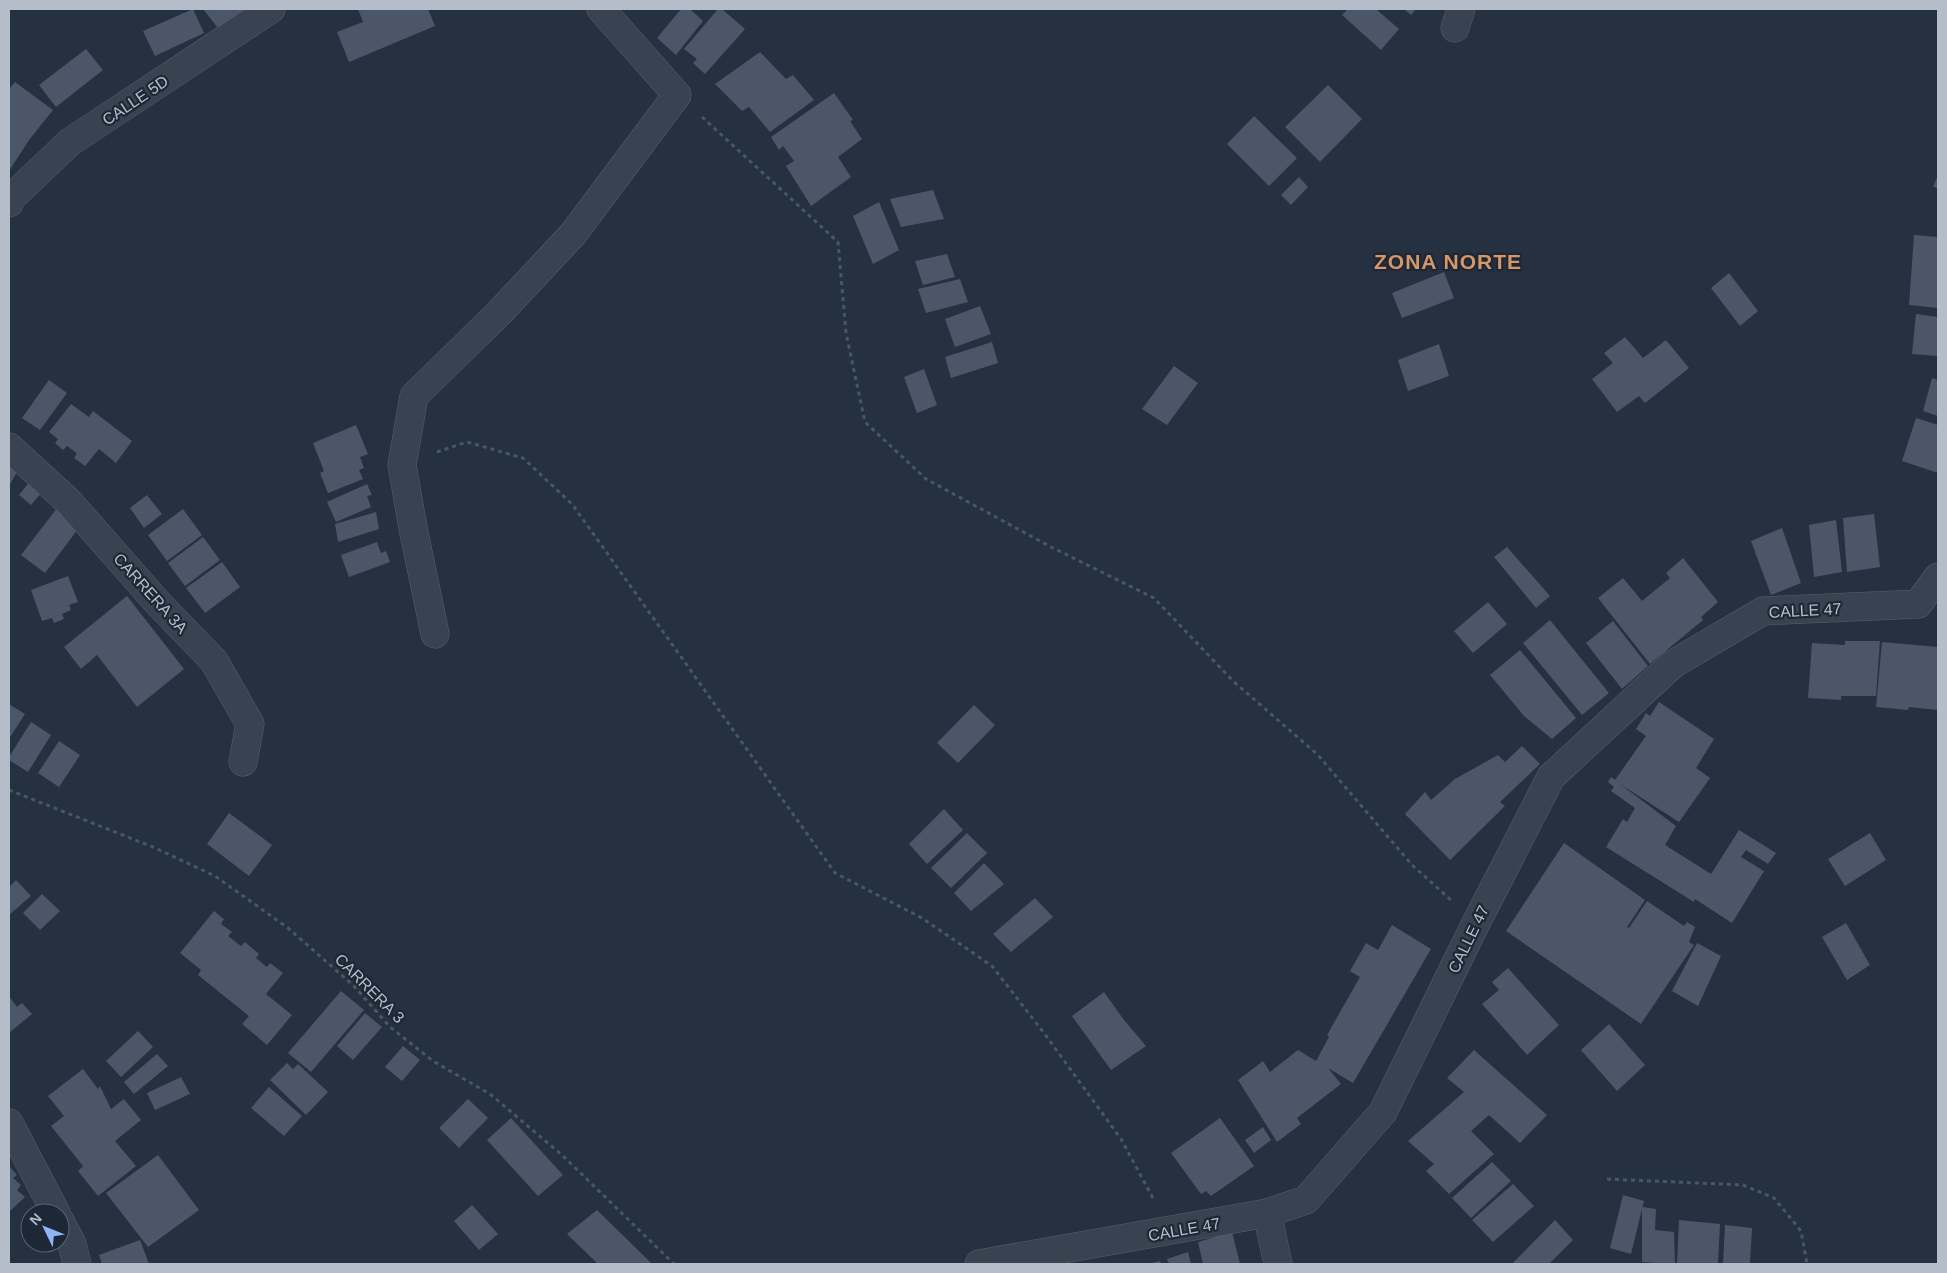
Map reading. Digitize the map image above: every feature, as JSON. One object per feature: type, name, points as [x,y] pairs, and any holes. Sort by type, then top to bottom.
[{"type":"street","name":"CALLE 5D","points":[[9,203],[70,142],[271,9]]},
{"type":"street","points":[[435,634],[402,465],[414,396],[500,312],[573,234],[677,95],[601,9]]},
{"type":"street","name":"CARRERA 3A","points":[[9,447],[69,502],[157,602],[214,661],[250,724],[243,762]]},
{"type":"street","name":"CALLE 47","points":[[979,1264],[1267,1213],[1306,1200],[1384,1112],[1476,923],[1551,777],[1673,664],[1763,611],[1928,607],[1938,577]]},
{"type":"street","points":[[9,1123],[51,1203]]},
{"type":"street","points":[[1267,1213],[1278,1264]]},
{"type":"street","points":[[70,1240],[77,1264]]},
{"type":"path","points":[[677,95],[838,242],[846,333],[864,422],[926,479],[1051,547],[1154,598],[1234,682],[1317,754],[1412,865],[1476,923]]},
{"type":"path","points":[[402,465],[467,442],[522,458],[572,504],[836,873],[922,918],[992,966],[1044,1033],[1121,1139],[1171,1231]]},
{"type":"path","name":"CARRERA 3","points":[[9,790],[153,847],[224,882],[288,928],[346,979],[390,1027],[433,1061],[490,1094],[547,1142],[674,1264]]},
{"type":"path","points":[[1607,1179],[1743,1186],[1774,1198],[1801,1231],[1807,1264]]},
{"type":"building","points":[[193,9],[204,33],[155,56],[143,31]]},
{"type":"building","points":[[203,9],[250,9],[218,28]]},
{"type":"building","points":[[358,9],[428,9],[435,26],[349,62],[337,32],[363,22]]},
{"type":"building","points":[[681,9],[690,9],[703,21],[676,55],[657,38]]},
{"type":"building","points":[[718,9],[722,9],[745,29],[705,74],[693,63],[697,59],[684,49]]},
{"type":"building","points":[[1348,9],[1376,9],[1399,29],[1381,50],[1342,15]]},
{"type":"building","points":[[1404,9],[1416,9],[1411,15]]},
{"type":"building","points":[[86,49],[103,70],[56,107],[39,85]]},
{"type":"building","points":[[760,52],[786,79],[793,75],[814,100],[770,132],[749,107],[742,111],[715,84]]},
{"type":"building","points":[[15,82],[53,110],[29,140],[9,171],[9,89]]},
{"type":"building","points":[[1328,85],[1362,119],[1320,162],[1285,127]]},
{"type":"building","points":[[834,93],[853,120],[850,121],[862,139],[838,157],[851,177],[811,206],[786,166],[794,161],[783,146],[779,150],[771,137]]},
{"type":"building","points":[[1254,116],[1297,158],[1269,186],[1227,144]]},
{"type":"building","points":[[1938,176],[1938,189],[1933,186]]},
{"type":"building","points":[[1299,177],[1308,187],[1291,205],[1281,195]]},
{"type":"building","points":[[933,190],[944,219],[901,227],[890,199]]},
{"type":"building","points":[[879,202],[899,250],[873,264],[853,216]]},
{"type":"building","points":[[1914,235],[1938,237],[1938,308],[1909,305]]},
{"type":"building","points":[[947,254],[955,277],[923,285],[915,261]]},
{"type":"building","points":[[1444,272],[1454,298],[1402,318],[1392,293]]},
{"type":"building","points":[[1729,273],[1758,311],[1740,326],[1711,288]]},
{"type":"building","points":[[960,279],[968,302],[926,313],[918,289]]},
{"type":"building","points":[[980,306],[991,334],[955,347],[945,319]]},
{"type":"building","points":[[1916,314],[1938,317],[1938,356],[1912,354]]},
{"type":"building","points":[[1625,337],[1643,358],[1666,340],[1689,368],[1645,403],[1639,396],[1617,412],[1592,379],[1613,363],[1604,353]]},
{"type":"building","points":[[992,342],[998,363],[951,378],[945,357]]},
{"type":"building","points":[[1439,344],[1449,376],[1408,391],[1398,360]]},
{"type":"building","points":[[1174,366],[1198,383],[1167,425],[1142,409]]},
{"type":"building","points":[[924,369],[937,405],[917,413],[904,377]]},
{"type":"building","points":[[1932,378],[1938,380],[1938,416],[1923,411]]},
{"type":"building","points":[[49,380],[67,393],[40,430],[22,418]]},
{"type":"building","points":[[71,404],[89,417],[93,411],[132,441],[116,463],[99,449],[85,466],[74,458],[77,454],[74,451],[67,446],[63,450],[55,443],[58,439],[49,432]]},
{"type":"building","points":[[1916,418],[1938,425],[1938,473],[1902,461]]},
{"type":"building","points":[[356,425],[368,454],[360,457],[364,468],[359,470],[363,479],[328,493],[320,473],[324,471],[313,443]]},
{"type":"building","points":[[9,455],[21,465],[9,486]]},
{"type":"building","points":[[31,480],[44,490],[31,505],[19,495]]},
{"type":"building","points":[[367,484],[372,495],[367,496],[371,507],[336,522],[327,502]]},
{"type":"building","points":[[147,495],[162,514],[144,528],[130,508]]},
{"type":"building","points":[[61,503],[84,521],[45,573],[21,555]]},
{"type":"building","points":[[183,509],[202,535],[167,561],[148,535]]},
{"type":"building","points":[[376,512],[379,529],[338,542],[335,524]]},
{"type":"building","points":[[1874,514],[1880,567],[1847,572],[1843,518]]},
{"type":"building","points":[[1836,520],[1842,572],[1814,577],[1809,525]]},
{"type":"building","points":[[1782,528],[1801,583],[1771,595],[1751,541]]},
{"type":"building","points":[[203,537],[220,560],[185,586],[168,563]]},
{"type":"building","points":[[377,542],[381,553],[386,551],[390,562],[349,577],[341,555]]},
{"type":"building","points":[[1507,547],[1550,596],[1536,608],[1494,557]]},
{"type":"building","points":[[1683,558],[1718,602],[1701,617],[1703,620],[1650,664],[1598,598],[1623,578],[1642,601],[1670,578],[1666,573]]},
{"type":"building","points":[[222,562],[240,587],[205,613],[186,588]]},
{"type":"building","points":[[68,576],[78,602],[69,605],[71,610],[62,614],[64,619],[54,623],[52,618],[42,621],[31,590]]},
{"type":"building","points":[[127,596],[184,669],[137,707],[97,655],[81,669],[64,647]]},
{"type":"building","points":[[1488,602],[1507,624],[1473,653],[1454,631]]},
{"type":"building","points":[[1550,620],[1609,693],[1582,715],[1523,643]]},
{"type":"building","points":[[1613,621],[1648,666],[1622,689],[1586,643]]},
{"type":"building","points":[[1845,641],[1880,641],[1876,696],[1841,696],[1841,700],[1808,698],[1812,643],[1845,645]]},
{"type":"building","points":[[1882,642],[1938,647],[1938,710],[1909,707],[1908,710],[1876,707]]},
{"type":"building","points":[[1520,650],[1576,718],[1552,739],[1524,716],[1490,675]]},
{"type":"building","points":[[1659,702],[1714,739],[1696,768],[1710,778],[1679,822],[1620,784],[1676,826],[1665,845],[1711,874],[1739,830],[1776,853],[1768,864],[1746,850],[1741,857],[1764,871],[1732,923],[1695,899],[1694,902],[1606,847],[1623,819],[1627,822],[1635,808],[1611,791],[1614,787],[1608,782],[1611,777],[1615,780],[1646,736],[1636,729],[1646,713],[1650,716]]},
{"type":"building","points":[[9,704],[25,714],[9,739]]},
{"type":"building","points":[[974,705],[995,725],[958,763],[937,743]]},
{"type":"building","points":[[31,722],[51,735],[28,772],[9,760],[9,757]]},
{"type":"building","points":[[59,741],[80,755],[59,787],[38,773]]},
{"type":"building","points":[[1522,746],[1540,764],[1500,802],[1505,806],[1450,860],[1405,814],[1425,792],[1431,800],[1455,779],[1498,755],[1505,762]]},
{"type":"building","points":[[944,809],[963,830],[927,864],[909,844]]},
{"type":"building","points":[[229,813],[272,845],[249,876],[207,844]]},
{"type":"building","points":[[967,833],[987,853],[951,888],[931,868]]},
{"type":"building","points":[[1870,833],[1886,860],[1845,886],[1828,859]]},
{"type":"building","points":[[1564,843],[1645,900],[1627,927],[1629,928],[1647,901],[1684,926],[1687,922],[1695,927],[1689,942],[1694,945],[1641,1024],[1506,931]]},
{"type":"building","points":[[984,863],[1004,884],[971,911],[954,893]]},
{"type":"building","points":[[16,880],[31,896],[9,915],[9,887]]},
{"type":"building","points":[[42,894],[60,911],[40,930],[23,913]]},
{"type":"building","points":[[1035,898],[1053,917],[1011,952],[993,934]]},
{"type":"building","points":[[214,911],[224,919],[221,924],[232,932],[228,936],[241,946],[245,942],[259,954],[256,958],[267,967],[270,963],[283,973],[266,994],[292,1015],[267,1045],[242,1024],[249,1016],[198,975],[201,970],[180,953]]},
{"type":"building","points":[[1846,923],[1870,965],[1847,980],[1822,937]]},
{"type":"building","points":[[1392,925],[1431,949],[1353,1083],[1328,1068],[1341,1084],[1297,1118],[1301,1124],[1277,1142],[1238,1080],[1263,1061],[1270,1072],[1298,1050],[1316,1061],[1329,1037],[1327,1035],[1360,977],[1350,971],[1366,943],[1378,950]]},
{"type":"building","points":[[1697,943],[1721,956],[1698,1006],[1672,991]]},
{"type":"building","points":[[1508,968],[1559,1025],[1527,1055],[1482,1004],[1499,990],[1492,982]]},
{"type":"building","points":[[341,991],[364,1010],[311,1072],[288,1053]]},
{"type":"building","points":[[1104,992],[1146,1046],[1111,1070],[1072,1016]]},
{"type":"building","points":[[9,996],[17,1007],[22,1003],[32,1014],[9,1033]]},
{"type":"building","points":[[365,1013],[382,1027],[353,1060],[337,1046]]},
{"type":"building","points":[[1609,1024],[1645,1065],[1617,1091],[1581,1050]]},
{"type":"building","points":[[138,1031],[153,1047],[121,1077],[106,1061]]},
{"type":"building","points":[[403,1046],[420,1060],[402,1081],[385,1067]]},
{"type":"building","points":[[1474,1050],[1547,1115],[1520,1143],[1489,1115],[1471,1131],[1494,1154],[1449,1194],[1426,1171],[1434,1164],[1408,1141],[1464,1092],[1447,1078]]},
{"type":"building","points":[[157,1054],[168,1066],[134,1094],[124,1082]]},
{"type":"building","points":[[287,1063],[293,1069],[298,1064],[328,1092],[306,1115],[270,1080]]},
{"type":"building","points":[[83,1069],[98,1089],[100,1086],[111,1109],[124,1099],[141,1120],[115,1141],[136,1166],[98,1196],[78,1171],[83,1166],[51,1126],[64,1116],[48,1096]]},
{"type":"building","points":[[181,1077],[190,1094],[155,1110],[147,1093]]},
{"type":"building","points":[[269,1087],[302,1116],[284,1136],[251,1108]]},
{"type":"building","points":[[468,1099],[488,1118],[459,1148],[439,1128]]},
{"type":"building","points":[[511,1118],[563,1175],[538,1196],[487,1140]]},
{"type":"building","points":[[1220,1118],[1254,1166],[1211,1196],[1206,1191],[1201,1194],[1171,1153]]},
{"type":"building","points":[[1263,1127],[1271,1140],[1254,1153],[1245,1140]]},
{"type":"building","points":[[158,1155],[199,1210],[148,1247],[106,1193]]},
{"type":"building","points":[[1492,1162],[1511,1181],[1471,1218],[1452,1198]]},
{"type":"building","points":[[9,1166],[17,1175],[13,1178],[21,1185],[17,1190],[25,1197],[9,1212]]},
{"type":"building","points":[[1513,1184],[1534,1206],[1493,1242],[1472,1220]]},
{"type":"building","points":[[1623,1195],[1644,1201],[1631,1254],[1610,1248]]},
{"type":"building","points":[[472,1205],[498,1234],[479,1250],[454,1221]]},
{"type":"building","points":[[1642,1207],[1656,1209],[1655,1230],[1674,1232],[1675,1264],[1642,1262]]},
{"type":"building","points":[[597,1210],[652,1264],[598,1264],[567,1234]]},
{"type":"building","points":[[1555,1220],[1573,1240],[1549,1264],[1514,1264],[1513,1263]]},
{"type":"building","points":[[1679,1220],[1720,1224],[1718,1264],[1677,1264]]},
{"type":"building","points":[[1725,1225],[1752,1228],[1750,1264],[1723,1264]]},
{"type":"building","points":[[1232,1232],[1240,1264],[1203,1264],[1198,1242]]},
{"type":"building","points":[[140,1240],[149,1264],[102,1264],[99,1255]]},
{"type":"building","points":[[1188,1252],[1191,1264],[1169,1264],[1167,1259]]},
{"type":"building","points":[[1160,1261],[1161,1264],[1148,1264]]},
{"type":"district","name":"ZONA NORTE","points":[[1448,262]]}]
